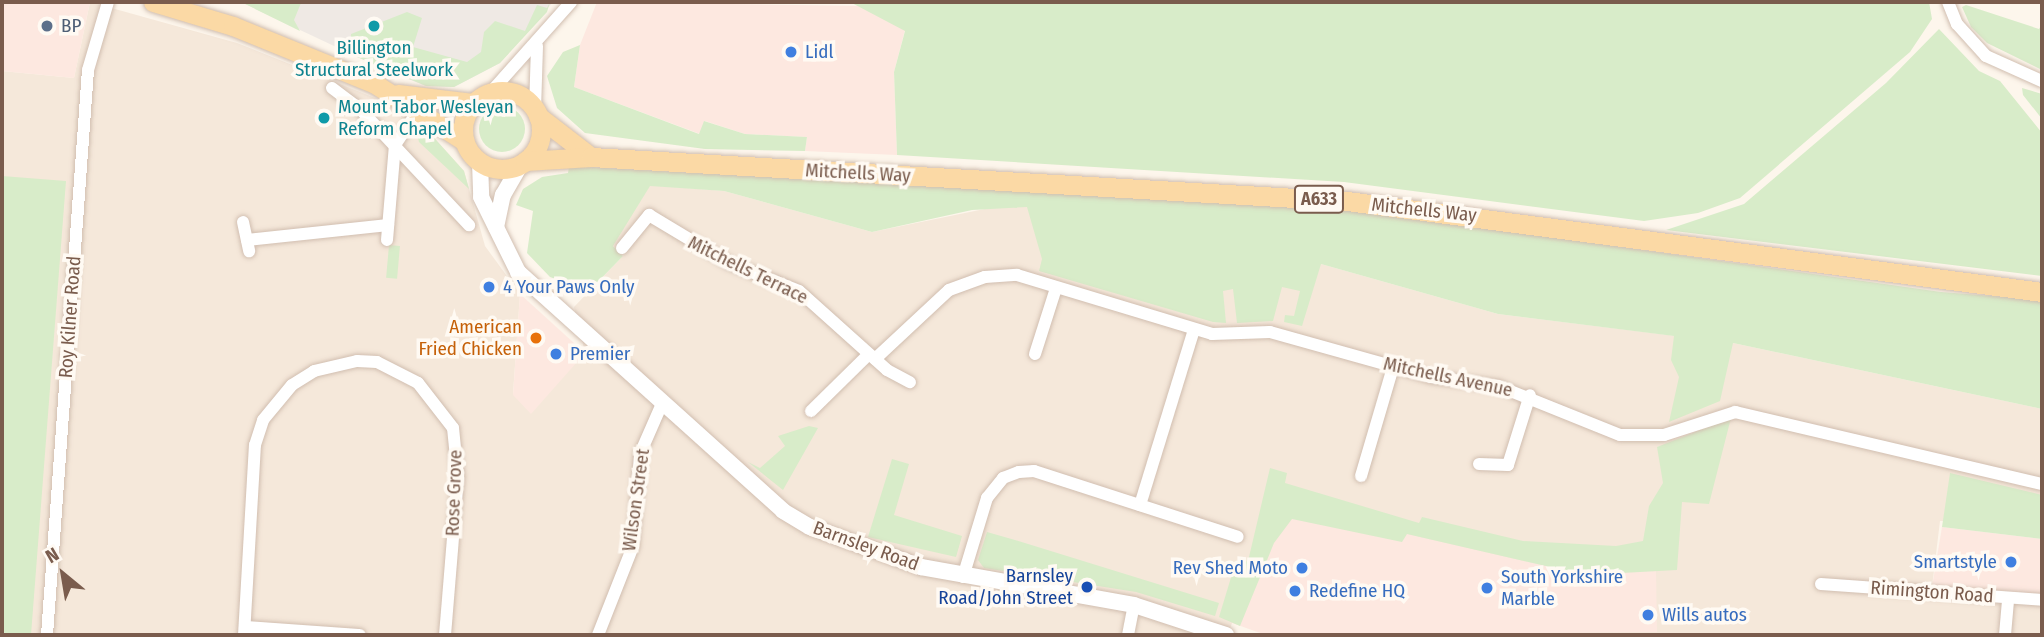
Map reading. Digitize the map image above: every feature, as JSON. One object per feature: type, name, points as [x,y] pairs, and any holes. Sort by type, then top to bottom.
[{"type":"main road","points":[[153,2],[290,47],[398,94],[417,112],[464,141],[480,162],[502,169],[523,162],[538,145],[537,113]]},
{"type":"main road","points":[[398,94],[482,98],[510,92],[591,157]]},
{"type":"main road","points":[[464,141],[464,120],[482,98]]},
{"type":"main road","name":"Mitchells Way","points":[[523,162],[591,157],[1347,201],[2042,292]]},
{"type":"street","name":"Roy Kilner Road","points":[[47,635],[88,69],[108,2]]},
{"type":"street","points":[[482,98],[537,46],[571,2]]},
{"type":"street","points":[[1948,2],[1957,24],[1986,56],[2042,81]]},
{"type":"street","points":[[537,46],[537,113]]},
{"type":"street","points":[[332,88],[395,145],[469,225]]},
{"type":"street","points":[[387,240],[395,145],[417,112]]},
{"type":"street","name":"Barnsley Road","points":[[480,162],[481,197],[518,272],[661,406],[763,496],[810,527],[963,577],[1134,605],[1226,635]]},
{"type":"street","points":[[496,227],[503,195],[523,162]]},
{"type":"street","name":"Mitchells Terrace","points":[[622,248],[649,215],[729,263],[799,291],[872,356],[910,382]]},
{"type":"street","points":[[243,222],[248,246],[309,228],[388,225]]},
{"type":"street","name":"Mitchells Avenue","points":[[811,411],[933,301],[966,282],[1017,275],[1194,329],[1270,332],[1393,367],[1530,395],[1592,428],[1620,435],[1664,435],[1735,412],[2042,484]]},
{"type":"street","points":[[1035,354],[1056,288]]},
{"type":"street","points":[[1140,505],[1194,329]]},
{"type":"street","name":"Rose Grove","points":[[245,631],[256,445],[263,420],[292,385],[314,371],[357,361],[377,362],[418,383],[453,428],[458,477],[445,635]]},
{"type":"street","points":[[1361,476],[1393,367]]},
{"type":"street","points":[[1479,464],[1508,465],[1530,395]]},
{"type":"street","name":"Wilson Street","points":[[598,635],[633,546],[640,454],[661,406]]},
{"type":"street","points":[[963,577],[987,498],[1012,474],[1034,471],[1238,537]]},
{"type":"street","name":"Rimington Road","points":[[1821,584],[2042,600]]},
{"type":"street","points":[[2005,635],[2008,598]]},
{"type":"street","points":[[1128,635],[1134,605]]},
{"type":"street","points":[[245,631],[360,635]]},
{"type":"shaded area","points":[[2,2],[90,2],[74,78],[2,71]]},
{"type":"shaded area","points":[[90,2],[237,43],[395,106],[428,131],[464,171],[485,246],[520,294],[513,394],[585,353],[574,307],[623,256],[597,230],[612,182],[724,191],[872,232],[1004,205],[1241,220],[1321,264],[1498,314],[1733,343],[2042,409],[2042,522],[1940,521],[1932,587],[2042,594],[2042,635],[1593,635],[1232,623],[1228,635],[2,635],[2,71],[74,78]]},
{"type":"shaded area","points":[[241,2],[553,2],[500,63],[454,87],[426,86],[385,70]]},
{"type":"shaded area","points":[[597,2],[862,6],[905,30],[894,72],[897,155],[805,151],[807,137],[745,134],[705,121],[700,134],[574,87],[580,45]]},
{"type":"shaded area","points":[[520,294],[585,353],[531,414],[513,395]]},
{"type":"shaded area","points":[[1273,503],[1546,566],[1656,570],[1657,632],[1266,635],[1232,623]]},
{"type":"shaded area","points":[[1942,527],[2042,539],[2042,594],[1932,587]]},
{"type":"green space","points":[[241,2],[313,2],[301,3],[294,20],[300,31]]},
{"type":"green space","points":[[550,2],[547,12],[500,63],[454,87],[426,86],[350,54],[351,34],[407,12],[422,18],[413,47],[467,62],[481,52],[484,32],[495,21],[525,31],[537,5],[547,8]]},
{"type":"green space","points":[[850,2],[1929,2],[1932,19],[1910,52],[1740,198],[1698,213],[1644,221],[1344,182],[897,155],[894,72],[905,31]]},
{"type":"green space","points":[[1966,5],[2039,29],[2042,24],[2042,70],[1987,43],[1971,27],[1962,7]]},
{"type":"green space","points":[[1939,29],[1979,71],[2000,81],[2042,133],[2042,276],[1666,230],[1744,204],[1886,83]]},
{"type":"green space","points":[[580,45],[574,87],[699,134],[704,121],[745,134],[807,137],[805,151],[705,149],[585,133],[557,108],[547,76],[563,52]]},
{"type":"green space","points":[[2022,88],[2042,94],[2042,119],[2023,95]]},
{"type":"green space","points":[[502,106],[511,107],[518,113],[524,120],[524,138],[518,145],[511,151],[502,152],[493,151],[486,145],[480,138],[479,129],[480,120],[486,113],[493,107]]},
{"type":"green space","points":[[428,131],[464,171],[469,189],[419,142],[417,134]]},
{"type":"green space","points":[[569,166],[1352,209],[1941,292],[2042,300],[2042,409],[1733,343],[1720,401],[1669,422],[1679,377],[1671,360],[1674,336],[1498,314],[1321,264],[1302,326],[1284,322],[1285,315],[1294,316],[1300,291],[1282,287],[1273,321],[1237,323],[1233,289],[1223,291],[1226,323],[1213,322],[1039,271],[1042,259],[1027,207],[972,210],[872,232],[724,191],[650,186],[613,246],[623,256],[589,291],[550,277],[527,253],[533,211],[516,205],[523,189],[542,177],[568,173]]},
{"type":"green space","points":[[2,176],[66,181],[31,635],[2,635]]},
{"type":"green space","points":[[389,245],[400,246],[397,279],[386,278]]},
{"type":"green space","points":[[1731,418],[1709,504],[1682,502],[1677,570],[1566,576],[1546,566],[1407,534],[1402,542],[1292,519],[1274,543],[1240,626],[1219,617],[1236,561],[1245,564],[1249,557],[1270,468],[1287,473],[1285,483],[1419,523],[1422,517],[1523,541],[1616,546],[1643,541],[1649,506],[1663,483],[1657,447]]},
{"type":"green space","points":[[809,426],[818,428],[783,490],[748,462],[760,468],[785,446],[778,436]]},
{"type":"green space","points":[[892,459],[909,464],[894,515],[962,536],[956,557],[868,537]]},
{"type":"green space","points":[[1950,473],[2042,495],[2042,539],[1942,527]]},
{"type":"green space","points":[[987,532],[1219,603],[1215,616],[1136,592],[984,568],[978,560]]},
{"type":"place","name":"BP","points":[[47,26]]},
{"type":"place","name":"Billington Structural Steelwork","points":[[374,26]]},
{"type":"place","name":"Lidl","points":[[791,52]]},
{"type":"place","name":"Mount Tabor Wesleyan Reform Chapel","points":[[324,118]]},
{"type":"place","name":"4 Your Paws Only","points":[[489,287]]},
{"type":"place","name":"American Fried Chicken","points":[[536,338]]},
{"type":"place","name":"Premier","points":[[556,354]]},
{"type":"place","name":"Smartstyle","points":[[2011,562]]},
{"type":"place","name":"Rev Shed Moto","points":[[1302,568]]},
{"type":"place","name":"Barnsley Road/John Street","points":[[1087,587]]},
{"type":"place","name":"South Yorkshire Marble","points":[[1487,588]]},
{"type":"place","name":"Redefine HQ","points":[[1295,591]]},
{"type":"place","name":"Wills autos","points":[[1648,615]]}]
